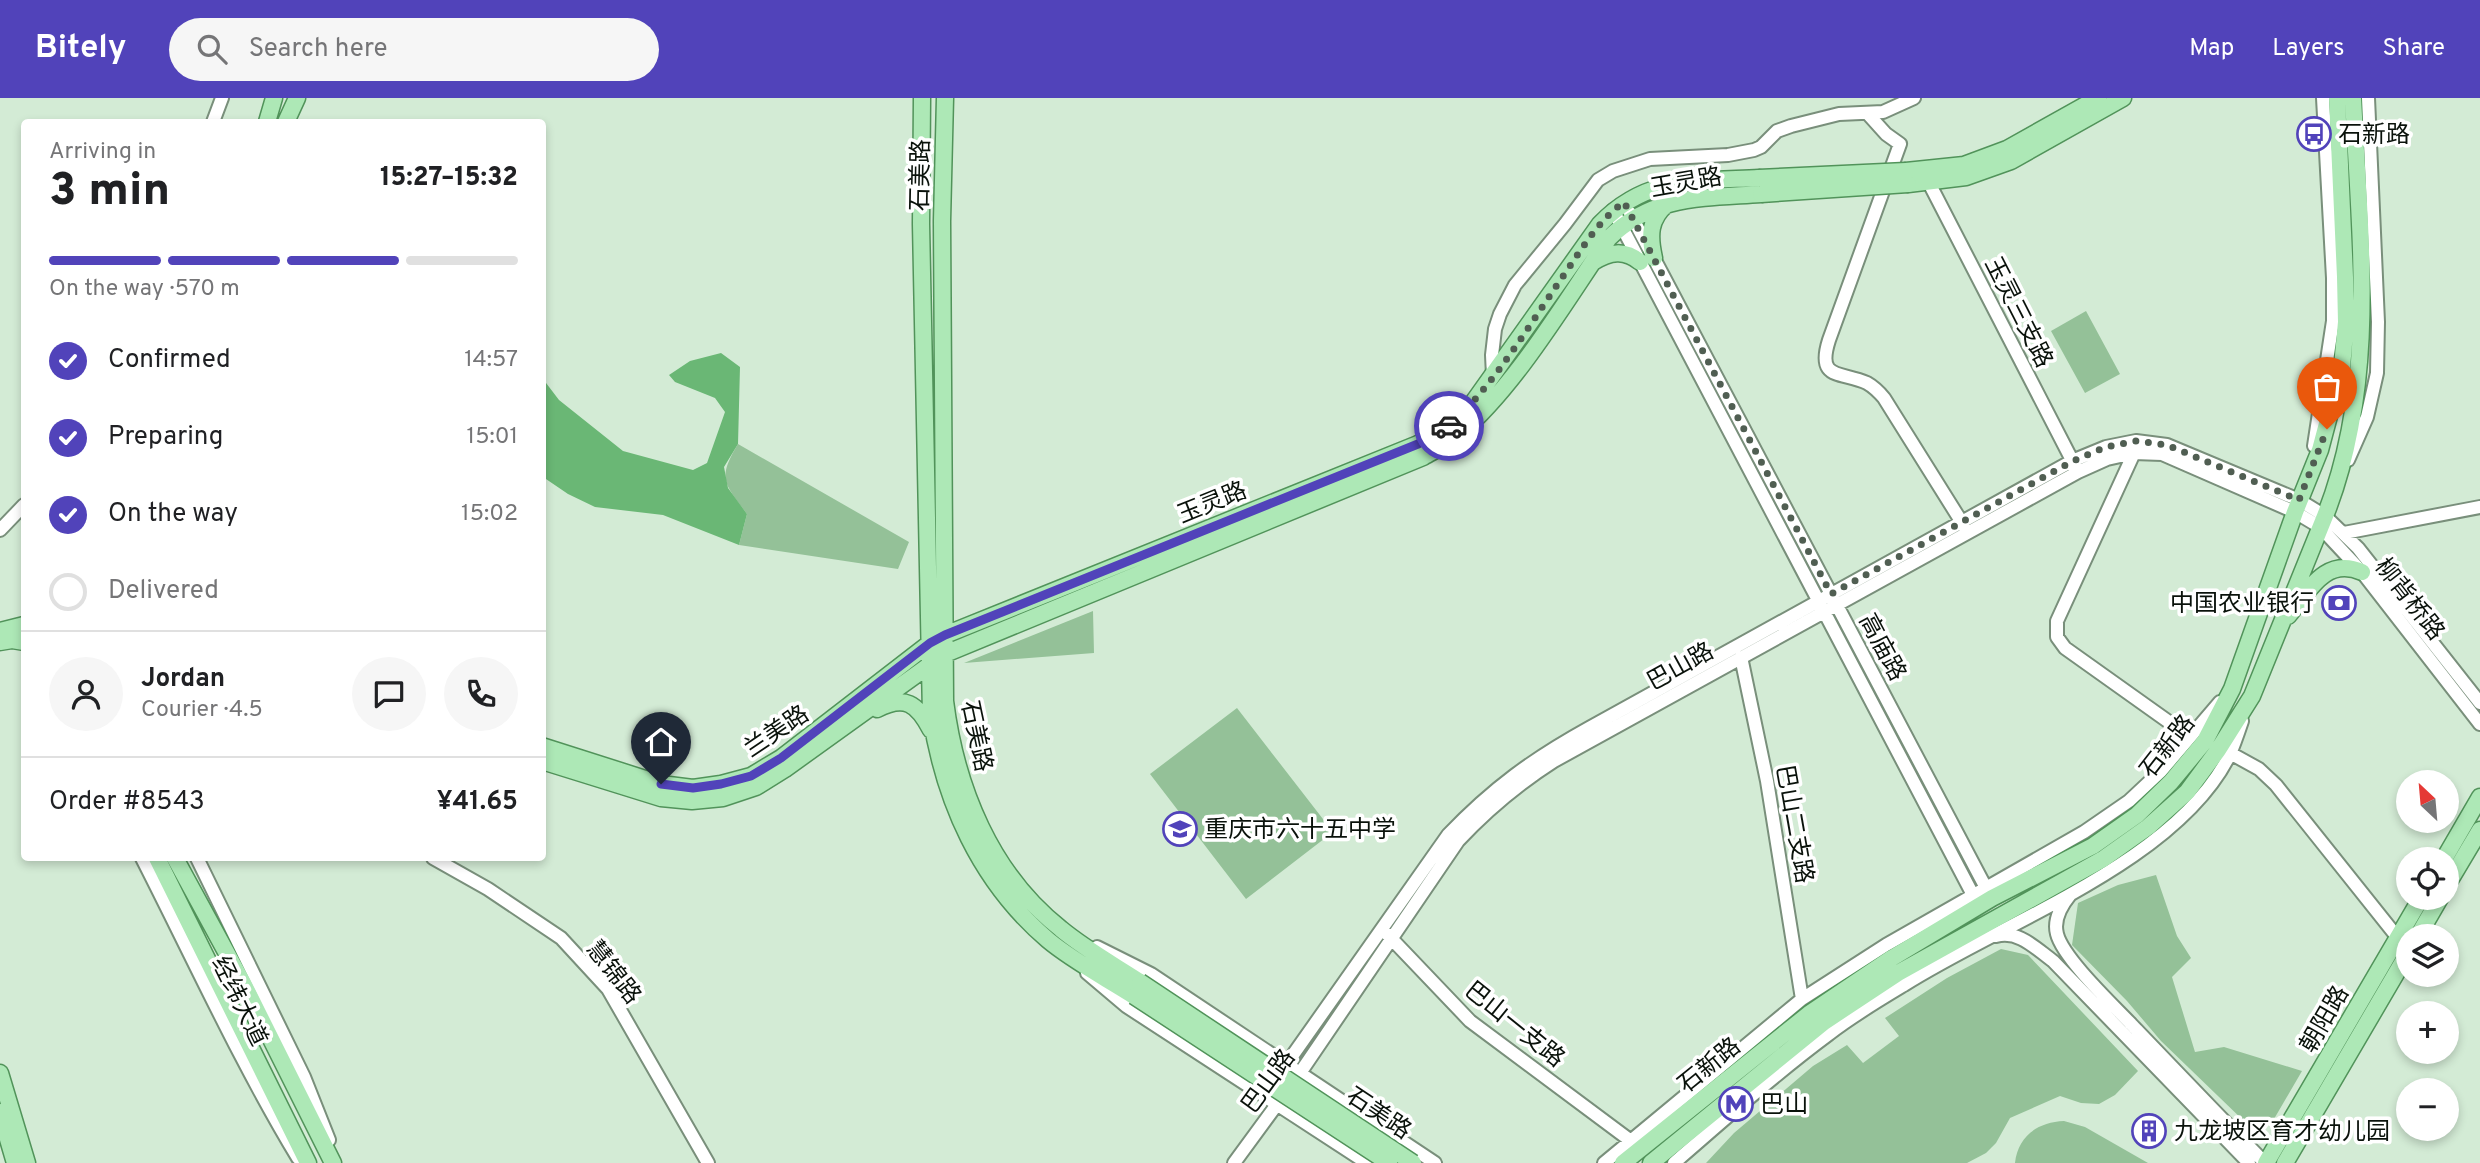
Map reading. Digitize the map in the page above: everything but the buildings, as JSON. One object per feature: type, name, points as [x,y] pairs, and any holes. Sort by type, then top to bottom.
[{"type":"main road","points":[[268,119],[272,98]]},
{"type":"main road","points":[[288,119],[298,98]]},
{"type":"main road","name":"石美路","points":[[922,98],[921,237],[938,639],[945,654],[945,701],[949,732],[968,797],[997,858],[1055,935]]},
{"type":"main road","name":"石美路","points":[[945,98],[938,639],[930,663],[931,715],[953,806],[968,838],[1012,906],[1137,989],[1413,1163]]},
{"type":"main road","name":"玉灵路","points":[[1926,176],[2007,149],[2098,98]]},
{"type":"main road","name":"玉灵路","points":[[1420,451],[1472,404],[1600,224],[1619,206],[1660,186],[1680,182],[1760,186],[1926,176],[1966,177],[2011,161],[2123,98]]},
{"type":"main road","name":"石新路","points":[[1623,1163],[1810,1014],[1871,972],[1984,902],[2093,846],[2137,815],[2171,782],[2205,741],[2232,689],[2297,506],[2320,450],[2342,367],[2346,322],[2337,98]]},
{"type":"main road","name":"石新路","points":[[1651,1163],[1824,1022],[1898,973],[2102,859],[2148,827],[2187,792],[2218,750],[2252,696],[2337,486],[2356,391],[2363,322],[2353,98]]},
{"type":"main road","name":"玉灵路","points":[[938,639],[1119,572],[1457,437],[1480,415],[1525,359],[1609,237],[1627,222],[1667,204],[1760,186]]},
{"type":"main road","points":[[1591,264],[1605,255],[1623,252],[1647,260],[1653,220],[1667,204]]},
{"type":"main road","points":[[2280,625],[2314,582],[2323,575],[2343,567],[2362,572]]},
{"type":"main road","name":"玉灵路","points":[[930,663],[1119,572]]},
{"type":"main road","points":[[0,631],[21,626]]},
{"type":"main road","name":"兰美路","points":[[546,747],[661,784],[693,788],[751,776],[781,758],[938,639]]},
{"type":"main road","points":[[0,642],[21,642]]},
{"type":"main road","name":"兰美路","points":[[546,762],[661,798],[692,801],[723,798],[756,787],[785,769],[930,663]]},
{"type":"main road","points":[[847,724],[891,702],[906,702],[920,711],[935,739]]},
{"type":"main road","points":[[2451,847],[2480,797]]},
{"type":"main road","points":[[2459,865],[2480,830]]},
{"type":"main road","name":"经纬大道","points":[[158,861],[308,1163]]},
{"type":"main road","name":"经纬大道","points":[[177,861],[336,1163]]},
{"type":"main road","name":"朝阳路","points":[[2266,1163],[2396,941]]},
{"type":"main road","name":"朝阳路","points":[[2285,1163],[2396,973]]},
{"type":"main road","name":"石美路","points":[[1137,989],[1389,1163]]},
{"type":"main road","points":[[0,1073],[27,1163]]},
{"type":"main road","points":[[0,1112],[15,1163]]},
{"type":"main road","points":[[2296,1143],[2297,1163]]},
{"type":"street","points":[[214,119],[222,98]]},
{"type":"street","points":[[259,119],[272,98]]},
{"type":"street","points":[[294,119],[298,98]]},
{"type":"street","points":[[1493,376],[1492,355],[1500,314],[1515,285],[1598,180],[1613,171],[1650,159],[1728,155],[1755,150],[1777,131],[1791,126],[1826,116],[1883,112],[1914,98]]},
{"type":"street","points":[[2309,478],[2333,321],[2323,98]]},
{"type":"street","points":[[2337,486],[2367,417],[2377,373],[2378,310],[2368,98]]},
{"type":"street","points":[[1868,114],[1886,134],[1900,144],[1827,348],[1825,365],[1830,372],[1870,384],[1884,398],[1965,527]]},
{"type":"street","name":"玉灵三支路","points":[[1926,176],[2075,466]]},
{"type":"street","name":"高庙路","points":[[1619,206],[1821,606],[1973,895]]},
{"type":"street","name":"高庙路","points":[[1647,260],[1834,599],[1986,888]]},
{"type":"street","name":"巴山路","points":[[1234,1163],[1300,1073],[1448,835],[1510,776],[1558,745],[1834,599],[2106,447],[2136,441],[2167,445],[2297,506]]},
{"type":"street","points":[[2134,453],[2057,621],[2057,637],[2065,648],[2190,737]]},
{"type":"street","name":"巴山路","points":[[2075,466],[2134,453],[2162,454],[2297,506]]},
{"type":"street","name":"柳背桥路","points":[[2297,506],[2344,533],[2480,703]]},
{"type":"street","points":[[2344,533],[2480,507]]},
{"type":"street","points":[[0,530],[21,508]]},
{"type":"street","name":"柳背桥路","points":[[2323,522],[2480,724]]},
{"type":"street","name":"巴山路","points":[[1264,1096],[1458,841],[1486,810],[1517,785],[1554,761],[1741,657],[1821,606]]},
{"type":"street","name":"巴山二支路","points":[[1741,657],[1767,781],[1802,999]]},
{"type":"street","points":[[1604,1163],[1802,999],[1886,945],[2084,832],[2129,801],[2161,771],[2232,689]]},
{"type":"street","points":[[1674,1163],[1765,1083],[1831,1032],[1907,983],[2129,859],[2174,824],[2196,802],[2230,753],[2252,696]]},
{"type":"street","points":[[2230,753],[2259,769],[2276,785],[2396,935]]},
{"type":"street","name":"经纬大道","points":[[144,861],[264,1101],[301,1163]]},
{"type":"street","name":"经纬大道","points":[[198,861],[304,1077],[336,1163]]},
{"type":"street","name":"慧锦路","points":[[438,861],[488,889],[561,938],[608,989],[708,1163]]},
{"type":"street","points":[[2074,891],[2059,911],[2057,936],[2090,981]]},
{"type":"street","name":"巴山一支路","points":[[1387,934],[1470,1021],[1631,1140]]},
{"type":"street","points":[[1055,935],[1151,974],[1436,1163]]},
{"type":"street","points":[[1055,935],[1126,1006],[1367,1163]]},
{"type":"street","points":[[1982,940],[2001,935],[2017,936],[2053,961],[2249,1163]]},
{"type":"street","points":[[2053,961],[2048,949],[2056,946],[2266,1163]]},
{"type":"shaded area","points":[[2086,311],[2120,374],[2085,393],[2051,331]]},
{"type":"shaded area","points":[[721,353],[740,367],[738,444],[724,467],[728,488],[747,514],[739,545],[663,515],[595,507],[546,479],[546,383],[559,400],[623,451],[693,470],[707,463],[725,412],[715,398],[675,382],[669,375],[690,361]]},
{"type":"shaded area","points":[[738,444],[909,542],[898,569],[739,545],[747,514],[726,480],[727,465]]},
{"type":"shaded area","points":[[1093,611],[1094,653],[964,663]]},
{"type":"shaded area","points":[[1237,708],[1333,832],[1246,899],[1150,774]]},
{"type":"shaded area","points":[[2156,875],[2177,936],[2191,958],[2172,977],[2195,1052],[2224,1047],[2302,1071],[2274,1119],[2247,1124],[2161,1041],[2127,1001],[2072,945],[2078,903],[2118,885]]},
{"type":"shaded area","points":[[2001,949],[2028,955],[2138,1071],[2115,1095],[2099,1104],[2081,1103],[2060,1096],[2010,1118],[1996,1143],[1986,1153],[1967,1163],[1706,1163],[1734,1133],[1813,1066],[1847,1045],[1863,1063],[1899,1036],[1885,1018],[1947,978]]},
{"type":"shaded area","points":[[2064,1121],[2085,1127],[2148,1163],[2015,1163],[2020,1145],[2031,1132],[2046,1124]]},
{"type":"way so far","points":[[1449,426],[1472,404],[1493,376],[1600,224],[1624,202],[1831,594],[2073,461],[2106,447],[2136,441],[2167,445],[2299,500],[2327,429]]},
{"type":"place","name":"石新路","points":[[2314,134]]},
{"type":"place","name":"中国农业银行","points":[[2339,603]]},
{"type":"place","name":"重庆市六十五中学","points":[[1180,829]]},
{"type":"place","name":"巴山","points":[[1736,1104]]},
{"type":"place","name":"九龙坡区育才幼儿园","points":[[2149,1131]]},
{"type":"route","points":[[661,784],[693,788],[751,776],[781,758],[930,643],[945,635],[1418,444],[1449,426]]}]
